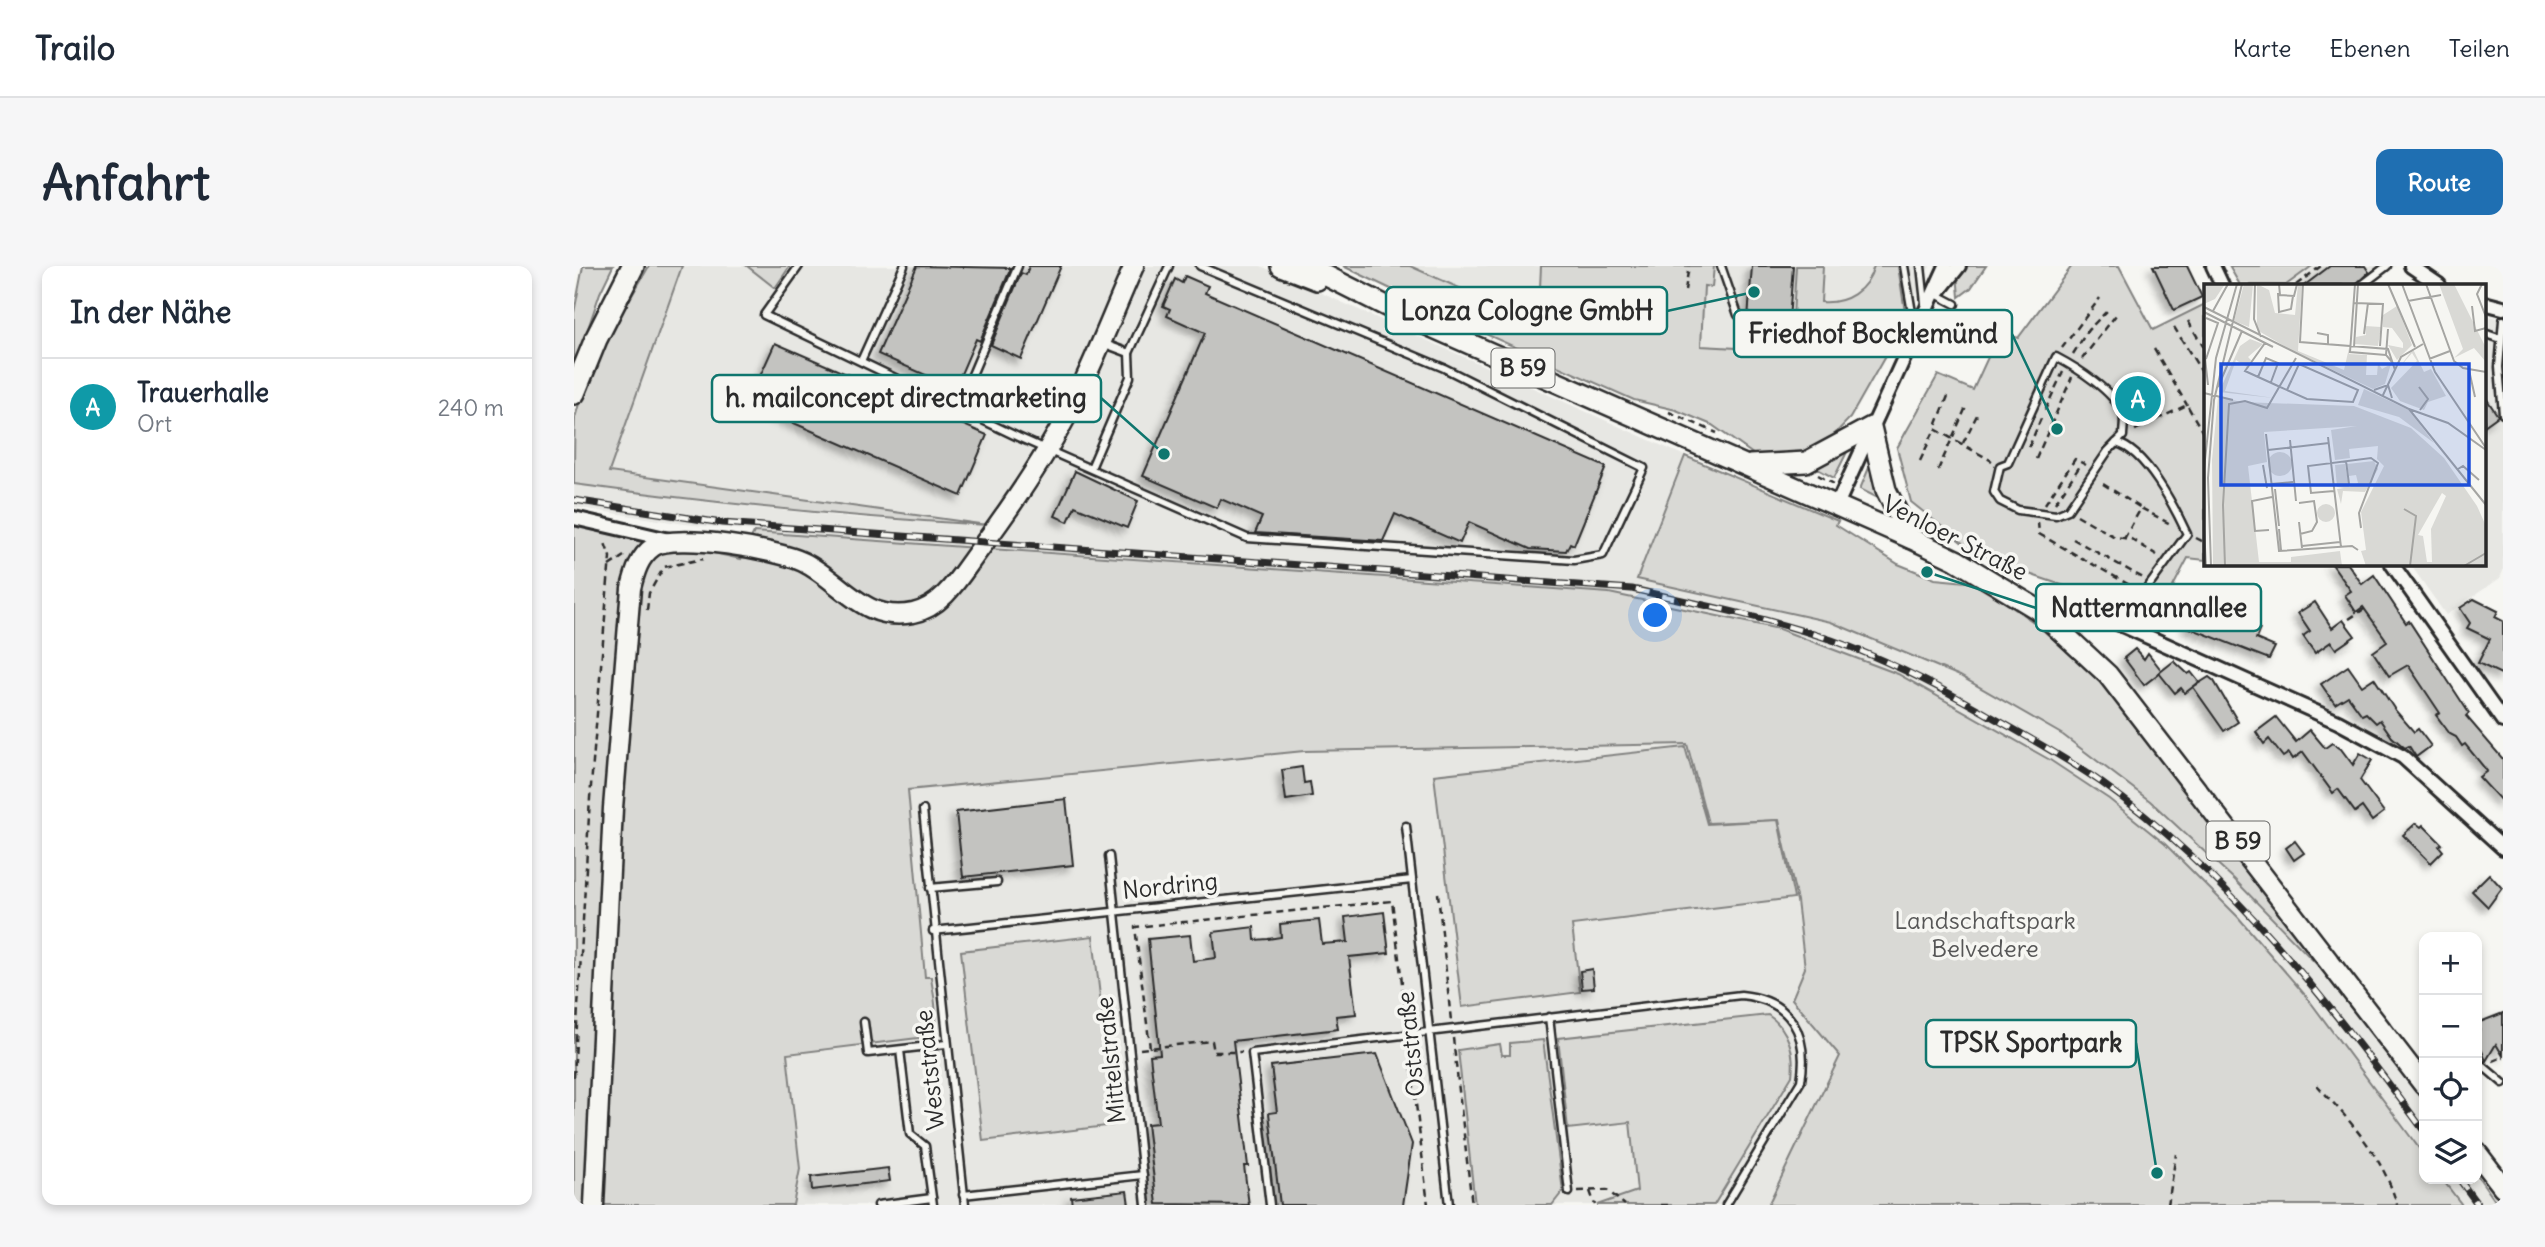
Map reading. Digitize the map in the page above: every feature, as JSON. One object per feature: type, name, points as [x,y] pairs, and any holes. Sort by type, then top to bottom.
[{"type":"highway","points":[[574,393],[596,339],[633,266]]},
{"type":"main road","name":"Venloer Straße","points":[[1281,266],[1402,314],[1910,538],[1956,560],[2037,610],[2079,645],[2140,712],[2419,1075]]},
{"type":"main road","name":"Venloer Straße","points":[[1307,266],[1402,314]]},
{"type":"main road","points":[[1742,465],[1806,462],[1871,427],[1886,490],[1910,538]]},
{"type":"main road","points":[[2482,1160],[2503,1187]]},
{"type":"street","points":[[574,518],[671,541],[760,548],[786,555],[805,562],[858,604],[877,613],[916,613],[933,604],[949,590],[1049,448],[1073,404],[1134,266]]},
{"type":"street","points":[[1836,507],[1871,427],[1936,294],[1946,266]]},
{"type":"street","points":[[1936,294],[1959,266]]},
{"type":"street","points":[[2213,266],[2222,284]]},
{"type":"street","points":[[2411,266],[2438,284]]},
{"type":"street","points":[[2486,304],[2503,308]]},
{"type":"street","points":[[594,1205],[613,808],[631,588],[635,570],[646,554],[653,547],[671,541]]},
{"type":"street","points":[[2393,565],[2503,721]]},
{"type":"street","points":[[2037,610],[2044,602],[2055,600],[2075,604],[2338,722],[2403,757],[2503,848]]},
{"type":"lane","points":[[799,266],[764,315],[958,408],[1247,538],[1574,560],[1603,555],[1644,468],[1444,368],[1200,266]]},
{"type":"lane","points":[[861,361],[904,266]]},
{"type":"lane","points":[[958,408],[1018,266]]},
{"type":"lane","points":[[1091,467],[1130,377],[1129,353],[1169,266]]},
{"type":"lane","points":[[1721,266],[1738,315]]},
{"type":"lane","points":[[1904,266],[1915,335]]},
{"type":"lane","points":[[1922,266],[1926,312]]},
{"type":"lane","points":[[2363,284],[2387,266]]},
{"type":"lane","points":[[1936,294],[1955,304]]},
{"type":"lane","points":[[2503,320],[2499,393],[2503,414]]},
{"type":"lane","points":[[1100,342],[1129,353]]},
{"type":"lane","points":[[2056,357],[2076,367],[2113,401],[2124,415],[2123,436],[2094,471],[2068,510],[2056,515],[2018,510],[2000,501],[1994,492],[2000,466],[2008,463],[2056,357]]},
{"type":"lane","points":[[2116,443],[2127,445],[2138,457],[2173,504],[2188,534],[2121,624]]},
{"type":"lane","name":"Weststraße","points":[[923,810],[933,931],[965,1205]]},
{"type":"lane","name":"Oststraße","points":[[1406,827],[1449,1205]]},
{"type":"lane","name":"Mittelstraße","points":[[1109,856],[1146,1205]]},
{"type":"lane","name":"Nordring","points":[[933,931],[1412,880]]},
{"type":"lane","points":[[930,888],[997,882]]},
{"type":"lane","points":[[1270,1205],[1252,1052],[1741,995],[1759,997],[1779,1006],[1798,1028],[1805,1057],[1801,1081],[1726,1205]]},
{"type":"lane","points":[[1549,1017],[1569,1192]]},
{"type":"lane","points":[[864,1022],[868,1054],[946,1044]]},
{"type":"lane","points":[[878,1205],[932,1202],[925,1146],[910,1134],[900,1050]]},
{"type":"lane","points":[[2482,1065],[2503,1083]]},
{"type":"lane","points":[[963,1195],[1143,1175]]},
{"type":"path","points":[[1685,290],[1689,266]]},
{"type":"path","points":[[2297,284],[2321,266]]},
{"type":"path","points":[[2056,357],[2100,298]]},
{"type":"path","points":[[2036,459],[2076,367],[2116,315]]},
{"type":"path","points":[[2188,321],[2204,348]]},
{"type":"path","points":[[2174,327],[2204,376]]},
{"type":"path","points":[[2154,349],[2204,435]]},
{"type":"path","points":[[1920,461],[1948,396]]},
{"type":"path","points":[[1938,470],[1967,405]]},
{"type":"path","points":[[2123,436],[2187,405]]},
{"type":"path","points":[[1963,443],[1979,411]]},
{"type":"path","points":[[1935,429],[2000,466]]},
{"type":"path","points":[[2094,471],[2075,458],[2043,514],[2039,534],[2143,593]]},
{"type":"path","points":[[1806,462],[1810,471],[1843,489]]},
{"type":"path","points":[[2043,514],[2082,463]]},
{"type":"path","points":[[2103,484],[2204,542]]},
{"type":"path","points":[[2124,539],[2141,508]]},
{"type":"path","points":[[2068,510],[2115,537],[2131,539],[2168,562]]},
{"type":"path","points":[[574,1077],[590,799],[610,557],[602,535],[590,522]]},
{"type":"path","points":[[2073,539],[2151,582]]},
{"type":"path","points":[[646,614],[649,593],[664,567],[710,558]]},
{"type":"path","points":[[2348,620],[2367,607]]},
{"type":"path","points":[[1438,893],[1472,1205]]},
{"type":"path","points":[[1150,1048],[1135,927],[1392,901],[1428,1205]]},
{"type":"path","points":[[1130,1050],[1212,1041],[1213,1052],[1252,1052]]},
{"type":"path","points":[[2318,1085],[2362,1136],[2390,1181],[2397,1205]]},
{"type":"path","points":[[2168,1205],[2176,1154]]},
{"type":"path","points":[[1569,1192],[1607,1190],[1625,1205]]},
{"type":"path","points":[[1590,1191],[1595,1205]]},
{"type":"path","points":[[1661,1205],[1670,1205]]},
{"type":"shaded area","points":[[682,266],[747,266],[774,288],[790,266],[1261,266],[1685,456],[1638,579],[1831,622],[1960,675],[2063,735],[2150,801],[2235,880],[2331,979],[2419,1097],[2419,1148],[2306,996],[2238,917],[2165,844],[2109,799],[2050,760],[1898,674],[1779,629],[1609,593],[810,537],[685,524],[574,507],[574,484],[705,502],[857,518],[995,526],[609,472]]},
{"type":"shaded area","points":[[1397,266],[1930,266],[1889,352],[1852,418],[1824,444]]},
{"type":"shaded area","points":[[2312,266],[2395,266],[2371,284],[2287,284]]},
{"type":"shaded area","points":[[2486,315],[2503,319],[2503,571],[2500,578],[2446,615],[2411,565],[2486,565]]},
{"type":"shaded area","points":[[1688,744],[1708,823],[1779,819],[1797,901],[1805,968],[1792,999],[1840,1056],[1768,1205],[793,1205],[800,1169],[787,1054],[925,977],[907,790],[1304,751]]},
{"type":"shaded area","points":[[2482,1182],[2498,1205],[2462,1205],[2446,1184]]},
{"type":"green space","points":[[583,266],[613,266],[600,293],[574,370],[574,313]]},
{"type":"green space","points":[[649,266],[682,266],[609,472],[987,525],[780,509],[574,484],[575,418],[581,398],[607,340]]},
{"type":"green space","points":[[747,266],[790,266],[775,288]]},
{"type":"green space","points":[[1343,266],[1410,266],[1502,307],[1539,310],[1541,266],[1714,266],[1712,287],[1704,286],[1701,346],[1791,351],[1796,266],[1823,266],[1821,302],[1830,302],[1847,298],[1861,289],[1874,266],[1898,266],[1905,312],[1888,351],[1850,418],[1829,440],[1806,452],[1753,454],[1712,425],[1676,410],[1634,400],[1470,327]]},
{"type":"green space","points":[[1961,266],[1986,266],[1971,288],[1959,297],[1957,273]]},
{"type":"green space","points":[[2072,266],[2119,266],[2153,330],[2204,304],[2204,560],[2188,558],[2156,619],[2011,568],[1970,549],[1911,502],[1897,448],[1938,375],[1973,390],[2000,331],[2018,338]]},
{"type":"green space","points":[[2229,266],[2312,266],[2287,284],[2239,284]]},
{"type":"green space","points":[[1848,450],[1834,478],[1812,466]]},
{"type":"green space","points":[[1685,456],[1838,521],[1836,525],[1898,564],[1935,579],[1977,583],[2035,623],[2096,677],[2217,828],[2331,979],[2235,880],[2150,801],[2063,735],[1960,676],[1831,622],[1637,579]]},
{"type":"green space","points":[[1871,463],[1884,501],[1860,489]]},
{"type":"green space","name":"Landschaftspark Belvedere","points":[[574,522],[741,559],[754,532],[1609,593],[1779,629],[1898,674],[2050,760],[2109,799],[2165,844],[2238,917],[2306,996],[2419,1148],[2419,1184],[2446,1184],[2462,1205],[1768,1205],[1840,1056],[1792,999],[1805,968],[1797,901],[1779,820],[1708,823],[1687,744],[1304,751],[908,790],[925,977],[931,977],[935,1022],[927,1035],[918,1038],[787,1054],[800,1169],[793,1205],[574,1205]]},
{"type":"green space","points":[[1685,747],[1707,824],[1778,820],[1794,898],[1572,925],[1580,992],[1462,1007],[1434,775]]},
{"type":"green space","points":[[1093,936],[1115,1125],[983,1141],[961,951]]},
{"type":"green space","points":[[1768,1015],[1786,1034],[1791,1050],[1792,1076],[1714,1205],[1597,1205],[1637,1191],[1630,1122],[1568,1129],[1558,1038]]},
{"type":"green space","points":[[1543,1040],[1563,1191],[1552,1205],[1475,1205],[1458,1050],[1500,1044],[1502,1055],[1510,1055],[1510,1043]]},
{"type":"green space","points":[[2482,1174],[2503,1197],[2503,1205],[2498,1205],[2482,1182]]},
{"type":"building","points":[[917,266],[1011,268],[980,341],[976,339],[955,388],[878,354]]},
{"type":"building","points":[[1029,266],[1061,266],[1021,359],[991,345],[1021,273],[1026,275]]},
{"type":"building","points":[[1752,266],[1793,266],[1788,334],[1747,332]]},
{"type":"building","points":[[2153,266],[2187,266],[2202,297],[2174,310]]},
{"type":"building","points":[[2330,266],[2365,266],[2369,272],[2356,284],[2306,284]]},
{"type":"building","points":[[1185,276],[1208,286],[1205,293],[1606,467],[1574,545],[1570,543],[1566,551],[1530,549],[1469,522],[1460,543],[1395,514],[1383,541],[1255,533],[1262,517],[1221,499],[1217,508],[1143,476],[1205,333],[1167,316],[1170,309],[1163,306],[1175,279],[1182,283]]},
{"type":"building","points":[[775,343],[987,435],[961,496],[748,403]]},
{"type":"building","points":[[2139,386],[2147,391],[2143,407],[2129,402],[2132,390]]},
{"type":"building","points":[[2486,398],[2498,416],[2486,425]]},
{"type":"building","points":[[1075,471],[1138,501],[1127,528],[1075,506],[1068,522],[1055,516]]},
{"type":"building","points":[[2333,565],[2349,565],[2362,584],[2374,575],[2406,623],[2409,621],[2469,713],[2466,716],[2503,759],[2503,803],[2479,777],[2487,771],[2465,744],[2462,746],[2456,737],[2450,734],[2436,715],[2440,713],[2408,665],[2389,676],[2373,652],[2387,642],[2363,607],[2356,612],[2345,595],[2351,591]]},
{"type":"building","points":[[2474,599],[2498,611],[2495,617],[2503,621],[2503,675],[2478,663],[2490,639],[2467,628],[2470,623],[2460,608]]},
{"type":"building","points":[[2315,602],[2332,628],[2343,620],[2355,636],[2336,649],[2331,642],[2315,653],[2303,636],[2310,631],[2298,613]]},
{"type":"building","points":[[2186,606],[2236,628],[2239,620],[2260,629],[2256,639],[2275,647],[2269,659],[2187,627],[2190,619],[2182,616]]},
{"type":"building","points":[[2135,649],[2144,659],[2148,653],[2162,671],[2144,685],[2124,658]]},
{"type":"building","points":[[2174,661],[2188,674],[2191,672],[2199,682],[2185,693],[2181,688],[2175,693],[2159,673]]},
{"type":"building","points":[[2348,666],[2362,686],[2374,678],[2395,710],[2414,732],[2418,729],[2431,746],[2416,757],[2409,746],[2405,748],[2392,737],[2380,720],[2376,723],[2366,713],[2362,715],[2348,696],[2335,704],[2321,684]]},
{"type":"building","points":[[2209,677],[2238,722],[2224,731],[2193,687]]},
{"type":"building","points":[[2276,717],[2296,742],[2310,730],[2325,748],[2332,743],[2341,749],[2353,765],[2360,753],[2372,760],[2360,780],[2384,812],[2372,821],[2362,807],[2355,812],[2338,789],[2333,793],[2303,752],[2293,759],[2289,753],[2283,757],[2269,739],[2264,744],[2256,732]]},
{"type":"building","points":[[1302,767],[1304,783],[1310,782],[1312,796],[1286,800],[1282,770]]},
{"type":"building","points":[[1066,799],[1073,865],[963,877],[956,812]]},
{"type":"building","points":[[2416,823],[2421,827],[2423,825],[2442,844],[2439,846],[2443,851],[2431,863],[2403,835]]},
{"type":"building","points":[[2295,841],[2304,853],[2294,860],[2286,848]]},
{"type":"building","points":[[2489,874],[2502,888],[2488,907],[2472,891]]},
{"type":"building","points":[[1384,912],[1389,953],[1349,957],[1356,1014],[1336,1016],[1338,1029],[1233,1041],[1248,1166],[1244,1166],[1249,1205],[1157,1204],[1147,1124],[1158,1123],[1150,1055],[1160,1054],[1148,939],[1190,935],[1193,961],[1216,958],[1213,932],[1254,927],[1255,940],[1268,939],[1281,937],[1280,924],[1319,920],[1322,944],[1348,942],[1345,917]]},
{"type":"building","points":[[1592,969],[1594,988],[1582,989],[1580,971]]},
{"type":"building","points":[[2503,1013],[2503,1056],[2496,1044],[2486,1061],[2482,1051],[2482,1021]]},
{"type":"building","points":[[1377,1054],[1412,1144],[1403,1205],[1280,1205],[1269,1113],[1277,1112],[1271,1066]]},
{"type":"building","points":[[888,1168],[890,1181],[812,1190],[811,1177]]},
{"type":"building","points":[[1127,1191],[1129,1205],[1072,1205],[1071,1197]]},
{"type":"railway","points":[[574,500],[722,523],[1632,589],[1758,618],[1832,640],[1871,655],[1948,692],[2088,773],[2149,819],[2236,900],[2276,944],[2353,1037],[2419,1124]]},
{"type":"railway","points":[[2463,1184],[2478,1205]]},
{"type":"place","name":"Lonza Cologne GmbH","points":[[1754,292]]},
{"type":"place","name":"Trauerhalle","points":[[2138,399]]},
{"type":"place","name":"Friedhof Bocklemünd","points":[[2057,429]]},
{"type":"place","name":"h. mailconcept directmarketing","points":[[1164,454]]},
{"type":"place","name":"Nattermannallee","points":[[1927,572]]},
{"type":"place","name":"TPSK Sportpark","points":[[2157,1173]]}]
